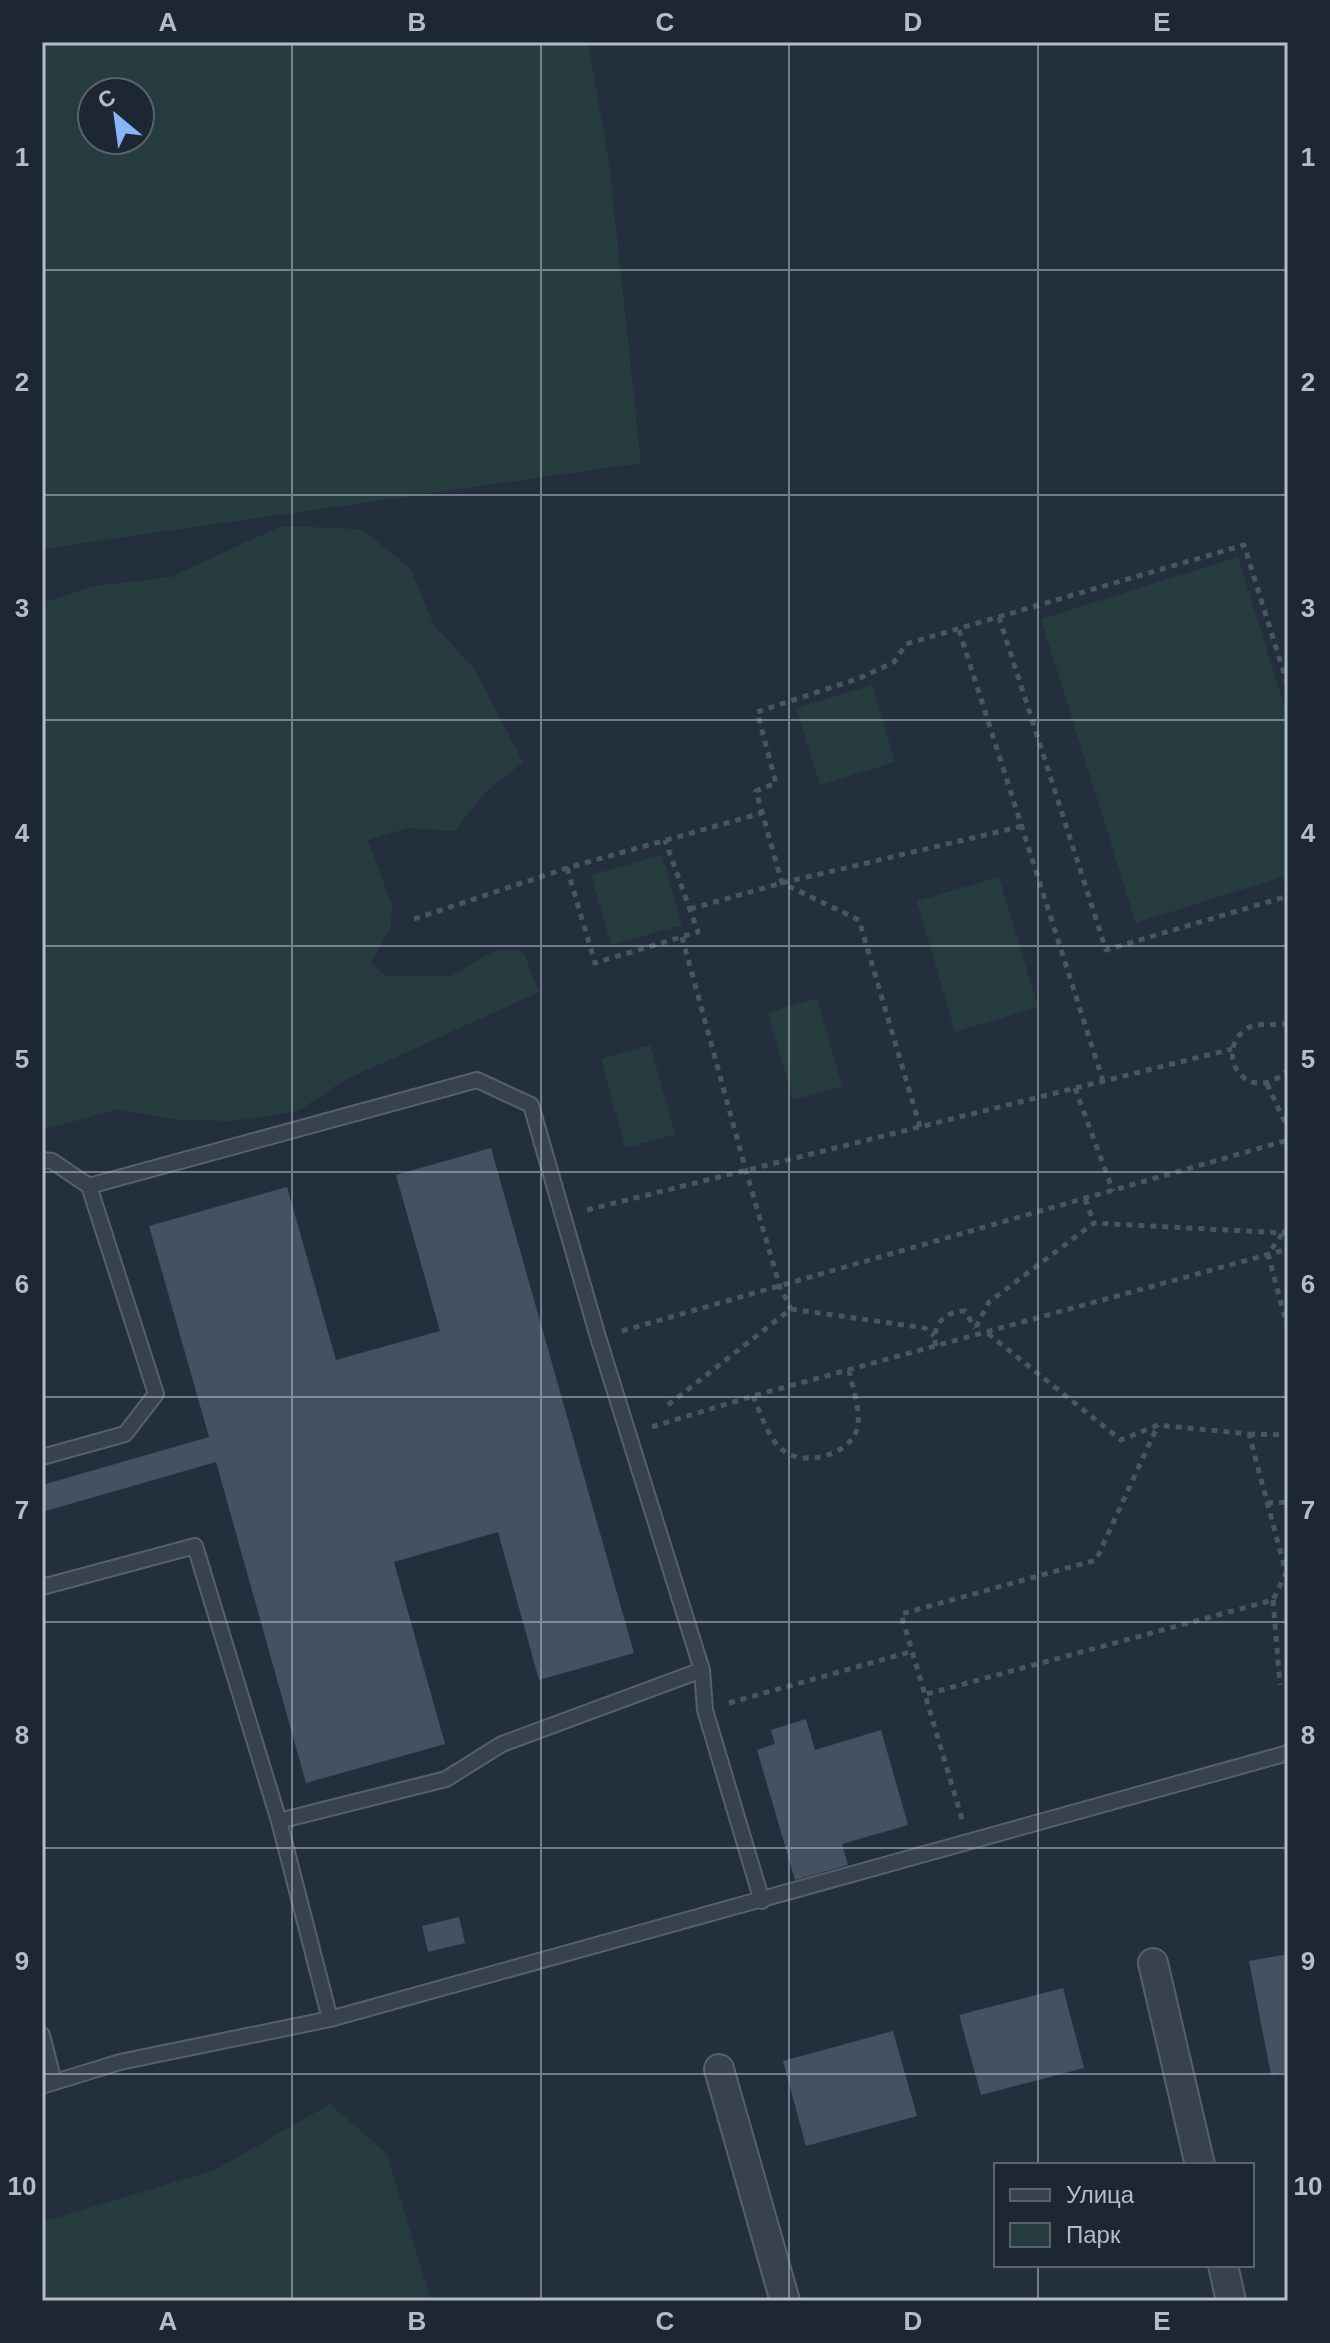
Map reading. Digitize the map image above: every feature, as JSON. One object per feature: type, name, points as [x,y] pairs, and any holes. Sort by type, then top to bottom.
[{"type":"street","points":[[1153,1963],[1200,2163]]},
{"type":"street","points":[[719,2069],[785,2301]]},
{"type":"street","points":[[1223,2267],[1231,2301]]},
{"type":"lane","points":[[89,1186],[477,1080],[531,1105],[598,1337],[702,1670],[705,1710],[762,1901]]},
{"type":"lane","points":[[42,1160],[52,1161],[89,1186],[156,1394],[125,1434],[42,1457]]},
{"type":"lane","points":[[42,1587],[195,1546],[279,1821],[330,2019]]},
{"type":"lane","points":[[279,1821],[446,1779],[502,1744],[702,1670]]},
{"type":"lane","points":[[42,2035],[48,2084],[120,2062],[330,2019],[1288,1753]]},
{"type":"path","points":[[920,1127],[859,920],[782,883],[756,791],[776,783],[757,712],[860,678],[894,662],[906,644],[1244,545],[1288,686]]},
{"type":"path","points":[[999,617],[1106,950],[1288,896]]},
{"type":"path","points":[[959,630],[1103,1081]]},
{"type":"path","points":[[414,919],[567,868],[762,813]]},
{"type":"path","points":[[690,909],[782,883],[1023,826]]},
{"type":"path","points":[[567,868],[595,963],[698,932],[665,840]]},
{"type":"path","points":[[682,937],[746,1171],[780,1287],[791,1309]]},
{"type":"path","points":[[1288,1023],[1275,1027],[1264,1024],[1248,1027],[1235,1040],[1232,1049],[1232,1061],[1241,1075],[1251,1082],[1267,1084],[1288,1070]]},
{"type":"path","points":[[563,1217],[1232,1049]]},
{"type":"path","points":[[1267,1084],[1288,1129]]},
{"type":"path","points":[[1075,1088],[1113,1191]]},
{"type":"path","points":[[598,1337],[1288,1140]]},
{"type":"path","points":[[1085,1199],[1094,1223]]},
{"type":"path","points":[[975,1331],[989,1302],[1094,1223],[1286,1231]]},
{"type":"path","points":[[1268,1254],[1286,1231]]},
{"type":"path","points":[[628,1435],[753,1396],[936,1346],[975,1331],[986,1332],[1288,1249]]},
{"type":"path","points":[[1268,1254],[1288,1330]]},
{"type":"path","points":[[668,1405],[791,1309],[925,1328],[934,1336]]},
{"type":"path","points":[[936,1346],[934,1336],[943,1317],[954,1311],[965,1311],[975,1331]]},
{"type":"path","points":[[986,1332],[1121,1440],[1158,1425],[1288,1435]]},
{"type":"path","points":[[753,1396],[772,1437],[785,1452],[804,1458],[827,1456],[844,1446],[856,1433],[858,1416],[849,1370]]},
{"type":"path","points":[[968,1843],[927,1694],[901,1614],[1096,1560],[1158,1425]]},
{"type":"path","points":[[1249,1434],[1286,1573],[1273,1600],[1280,1685]]},
{"type":"path","points":[[1267,1503],[1288,1502]]},
{"type":"path","points":[[1280,1551],[1288,1543]]},
{"type":"path","points":[[927,1694],[1273,1600]]},
{"type":"path","points":[[705,1710],[913,1651]]},
{"type":"green space","points":[[42,42],[588,42],[609,163],[641,463],[42,549]]},
{"type":"green space","points":[[281,526],[361,529],[410,568],[434,625],[475,670],[523,762],[486,792],[454,831],[408,828],[368,840],[392,905],[391,927],[371,963],[386,976],[451,976],[496,950],[523,951],[539,992],[343,1081],[298,1111],[234,1121],[176,1120],[118,1109],[42,1130],[42,603],[94,586],[171,577]]},
{"type":"green space","points":[[1238,557],[1288,718],[1288,875],[1136,923],[1041,619]]},
{"type":"green space","points":[[872,685],[895,762],[820,785],[796,708]]},
{"type":"green space","points":[[662,855],[682,925],[611,945],[591,875]]},
{"type":"green space","points":[[999,877],[1038,1007],[955,1032],[917,901]]},
{"type":"green space","points":[[817,998],[842,1086],[793,1100],[768,1013]]},
{"type":"green space","points":[[650,1045],[675,1134],[625,1148],[601,1059]]},
{"type":"green space","points":[[330,2104],[387,2154],[431,2301],[42,2301],[42,2222],[215,2170]]},
{"type":"building","points":[[491,1148],[634,1653],[539,1680],[498,1532],[394,1562],[445,1744],[306,1783],[216,1462],[42,1512],[42,1485],[209,1437],[149,1226],[287,1187],[336,1360],[440,1331],[396,1175]]},
{"type":"building","points":[[806,1719],[815,1750],[881,1730],[908,1825],[842,1844],[848,1865],[795,1880],[757,1750],[775,1744],[771,1730]]},
{"type":"building","points":[[459,1917],[465,1943],[428,1952],[422,1926]]},
{"type":"building","points":[[1288,1954],[1288,2072],[1271,2075],[1249,1961]]},
{"type":"building","points":[[1063,1988],[1084,2068],[981,2095],[959,2015]]},
{"type":"building","points":[[893,2031],[917,2116],[806,2146],[783,2061]]}]
